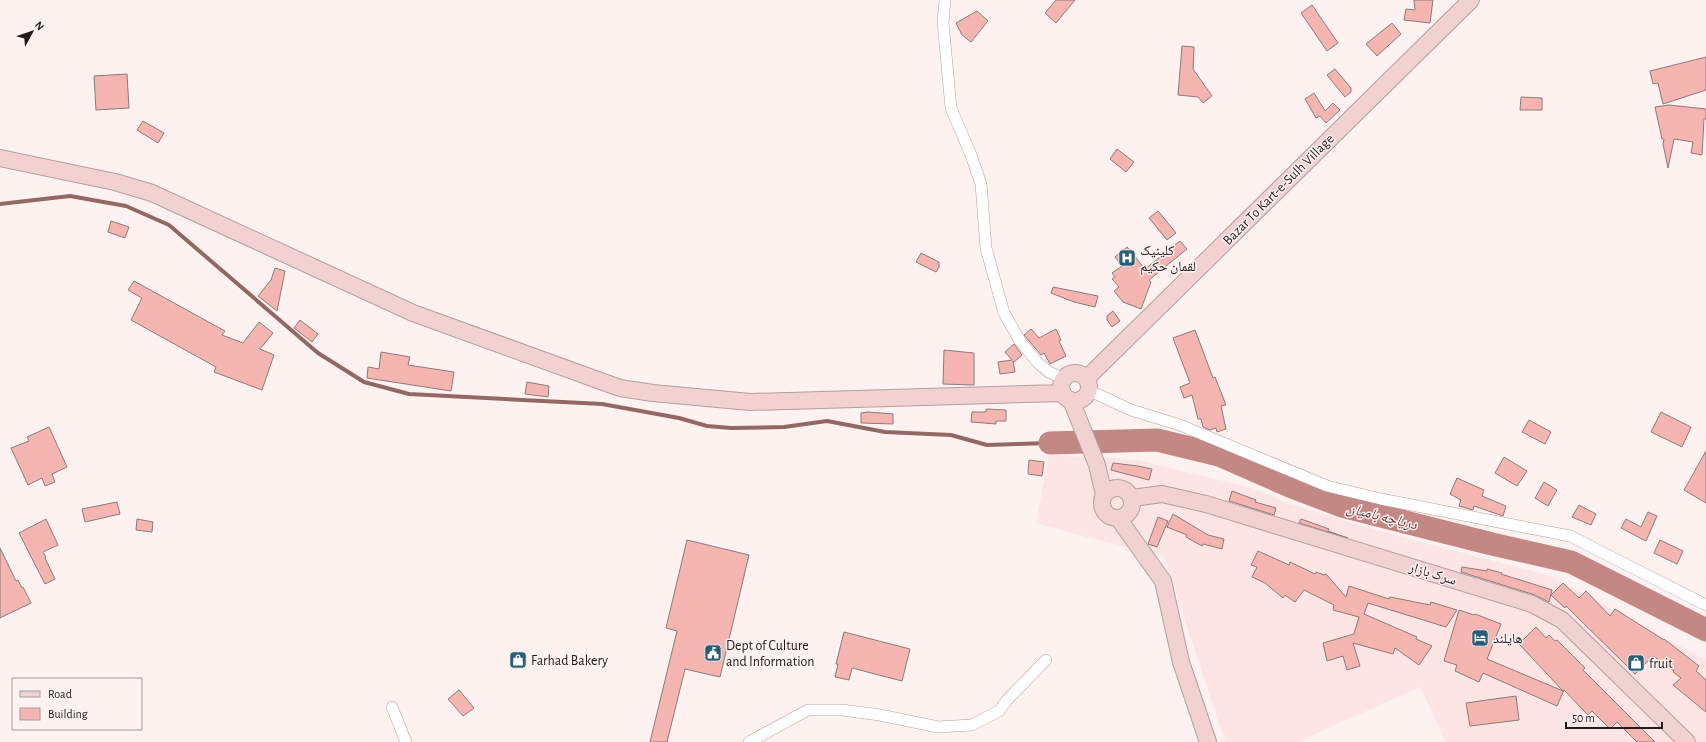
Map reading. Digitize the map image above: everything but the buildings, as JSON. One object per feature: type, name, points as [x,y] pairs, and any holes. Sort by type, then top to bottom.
[{"type":"main road","name":"Bazar To Kart-e-Sulh Village","points":[[1075,390],[1471,0]]},
{"type":"main road","points":[[0,158],[115,182],[152,193],[413,313],[620,388],[653,393],[750,402],[1075,390],[1083,420],[1101,464],[1108,492]]},
{"type":"main road","points":[[1118,488],[1126,491],[1132,498],[1132,507],[1126,515],[1118,518],[1110,516],[1104,511],[1102,503],[1108,492],[1118,488]]},
{"type":"main road","name":"سرک بازار","points":[[1132,498],[1162,494],[1206,504],[1532,604],[1562,620],[1687,742]]},
{"type":"main road","points":[[1118,518],[1163,581],[1181,662],[1208,742]]},
{"type":"street","points":[[945,0],[944,22],[951,108],[971,155],[981,184],[986,248],[1004,314],[1020,341],[1038,363],[1049,372],[1075,390],[1131,410],[1180,425],[1327,486],[1381,499],[1570,536],[1706,605]]},
{"type":"street","points":[[749,742],[808,710],[842,710],[880,715],[938,727],[972,726],[999,711],[1007,700],[1046,660]]},
{"type":"street","points":[[392,707],[406,742]]},
{"type":"shaded area","points":[[1049,455],[1137,460],[1252,488],[1290,504],[1379,531],[1548,575],[1706,660],[1706,742],[1446,742],[1420,687],[1298,742],[1225,742],[1164,556],[1036,523]]},
{"type":"waterway","points":[[0,204],[70,196],[126,206],[169,225],[318,353],[364,382],[409,394],[602,404],[679,418],[707,426],[731,428],[784,427],[827,421],[885,432],[951,435],[987,445],[1050,443]]},
{"type":"waterway","name":"دریاچه بامیان","points":[[1050,443],[1157,440],[1219,455],[1292,487],[1342,506],[1492,544],[1571,562],[1706,630]]},
{"type":"place","name":"کلینیک لقمان حکیم","points":[[1127,258]]},
{"type":"place","name":"هایلند","points":[[1480,638]]},
{"type":"place","name":"Dept of Culture and Information","points":[[713,653]]},
{"type":"place","name":"Farhad Bakery","points":[[518,660]]},
{"type":"place","name":"fruit","points":[[1636,663]]}]
